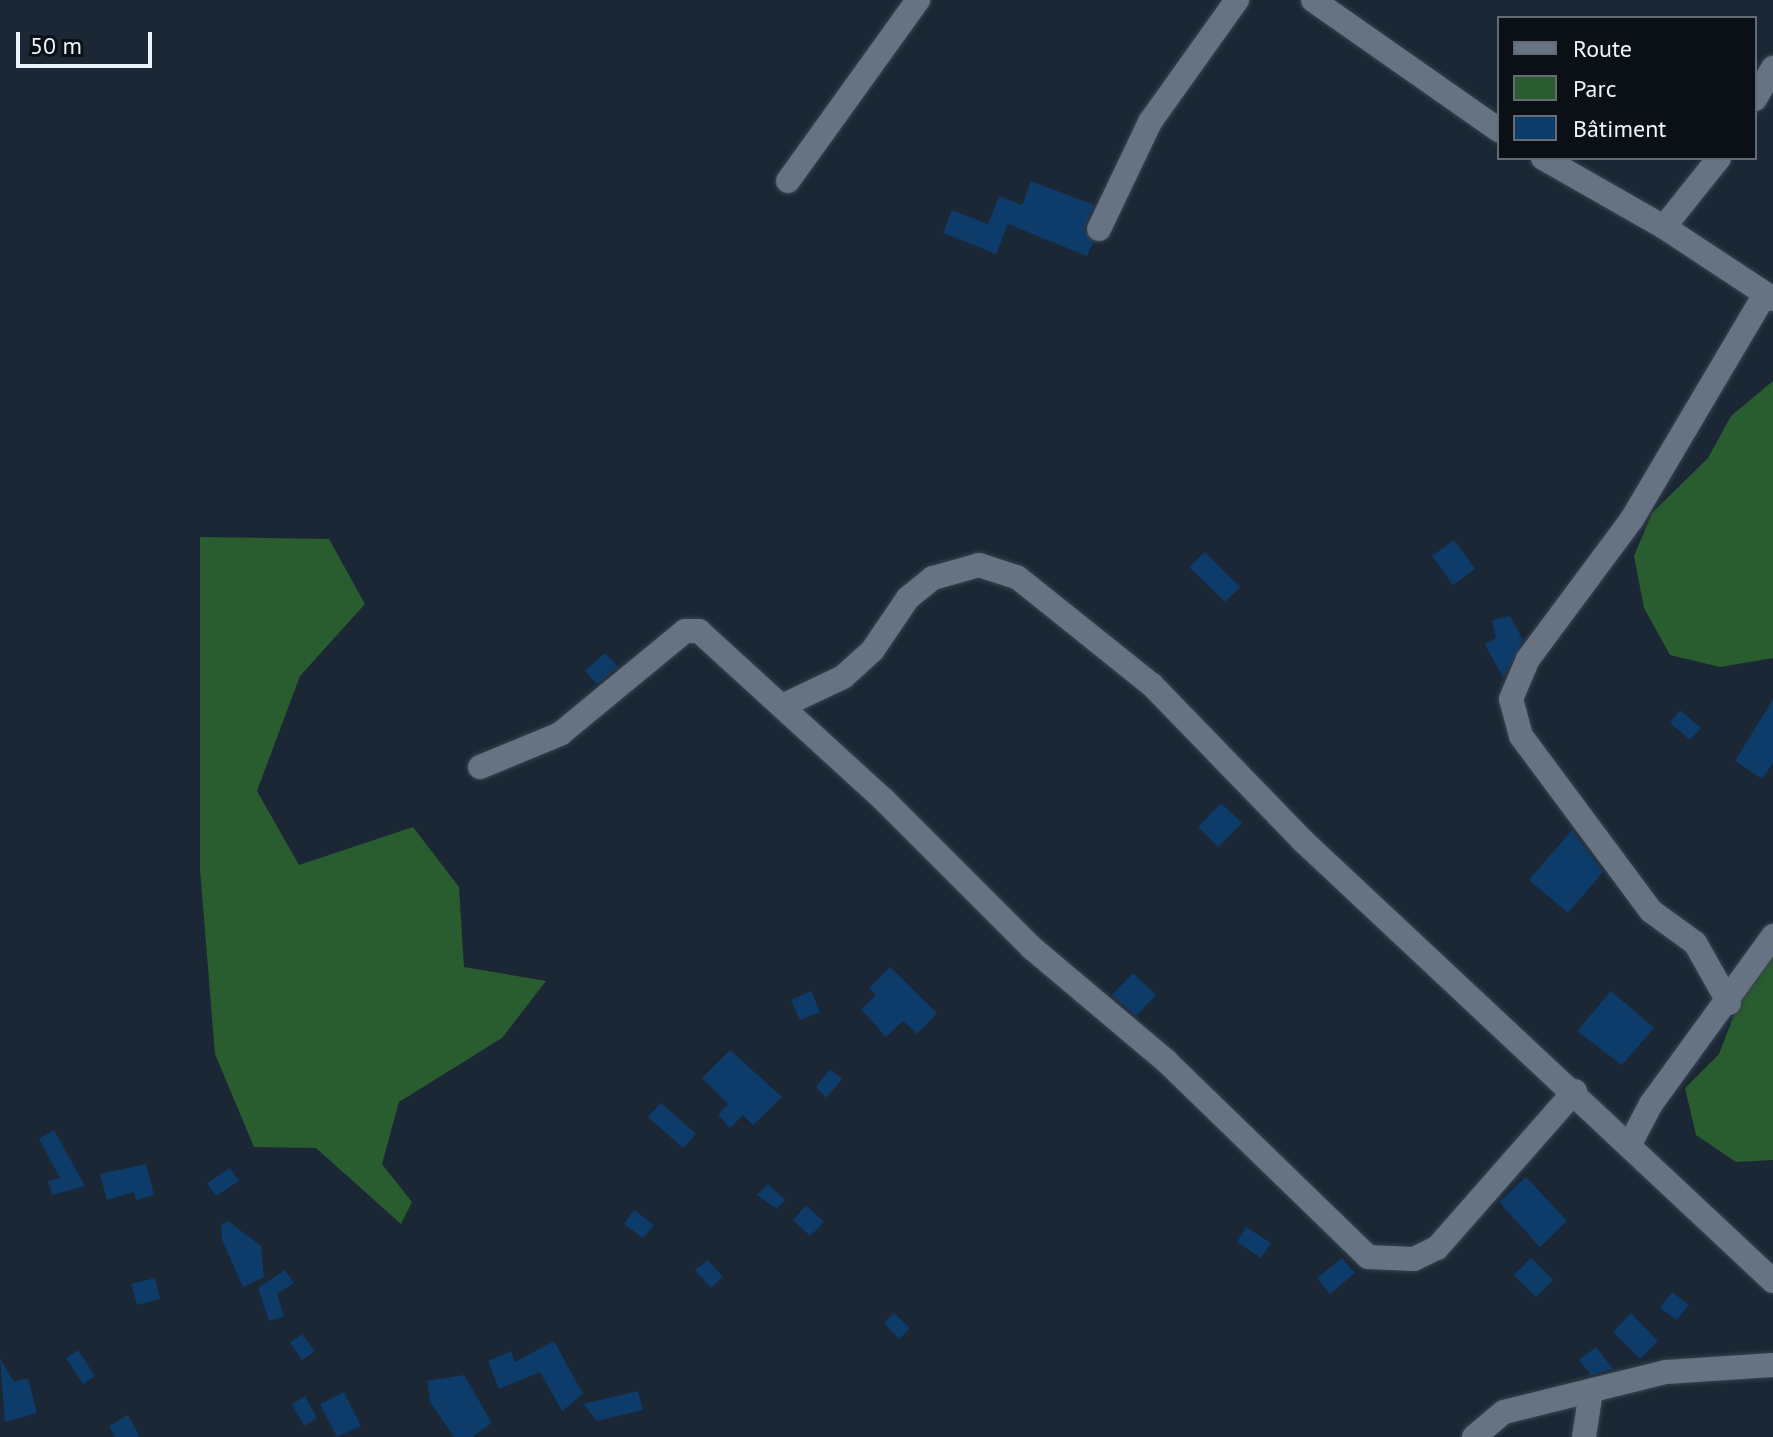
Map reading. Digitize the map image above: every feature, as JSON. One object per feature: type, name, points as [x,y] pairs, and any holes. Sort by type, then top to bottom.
[{"type":"street","points":[[788,181],[918,0]]},
{"type":"street","points":[[1099,229],[1150,122],[1237,0]]},
{"type":"street","points":[[1313,0],[1497,129]]},
{"type":"street","points":[[1757,96],[1773,68]]},
{"type":"street","points":[[1547,160],[1664,227],[1769,297],[1632,519],[1528,659],[1511,699],[1521,736],[1651,911],[1695,943],[1729,1003]]},
{"type":"street","points":[[1664,227],[1717,160]]},
{"type":"street","points":[[782,706],[851,671],[908,598],[933,578],[979,565],[1017,577],[1152,685],[1302,840],[1631,1142],[1773,1281]]},
{"type":"street","points":[[480,767],[560,734],[685,631],[699,631],[782,706],[1032,948],[1166,1061],[1368,1257],[1414,1259],[1437,1248],[1575,1091]]},
{"type":"street","points":[[1631,1142],[1661,1089],[1729,1003],[1773,936]]},
{"type":"street","points":[[1474,1437],[1504,1412],[1666,1372],[1773,1365]]},
{"type":"street","points":[[1584,1437],[1591,1391]]},
{"type":"green space","points":[[1773,381],[1773,658],[1720,667],[1670,655],[1644,608],[1634,556],[1652,513],[1708,458],[1731,416]]},
{"type":"green space","points":[[200,537],[329,539],[365,604],[300,676],[257,791],[299,865],[413,827],[459,887],[464,967],[546,981],[502,1038],[399,1102],[382,1164],[412,1202],[401,1224],[316,1148],[254,1147],[215,1054],[200,870]]},
{"type":"green space","points":[[1773,936],[1773,1160],[1736,1162],[1696,1135],[1685,1088],[1719,1054],[1751,971]]},
{"type":"building","points":[[1031,181],[1094,205],[1084,229],[1093,242],[1087,256],[1008,224],[996,254],[943,233],[952,210],[988,224],[999,196],[1022,205]]},
{"type":"building","points":[[1454,540],[1475,569],[1453,585],[1432,556]]},
{"type":"building","points":[[1205,552],[1240,587],[1225,602],[1189,567]]},
{"type":"building","points":[[1510,616],[1523,640],[1503,678],[1485,644],[1496,638],[1492,620]]},
{"type":"building","points":[[605,653],[618,667],[597,684],[585,671]]},
{"type":"building","points":[[1773,699],[1773,763],[1762,779],[1735,761]]},
{"type":"building","points":[[1680,710],[1701,728],[1690,740],[1670,723]]},
{"type":"building","points":[[1221,803],[1242,823],[1218,847],[1198,827]]},
{"type":"building","points":[[1572,830],[1603,872],[1568,913],[1529,880]]},
{"type":"building","points":[[890,967],[937,1013],[917,1034],[903,1021],[886,1037],[861,1009],[876,995],[869,988]]},
{"type":"building","points":[[1133,973],[1156,995],[1136,1016],[1112,995]]},
{"type":"building","points":[[811,991],[820,1012],[800,1020],[791,1000]]},
{"type":"building","points":[[1611,991],[1654,1028],[1622,1065],[1577,1031]]},
{"type":"building","points":[[730,1050],[782,1097],[753,1125],[743,1115],[730,1128],[718,1115],[728,1104],[702,1078]]},
{"type":"building","points":[[830,1069],[842,1079],[826,1098],[816,1087]]},
{"type":"building","points":[[661,1103],[696,1134],[683,1148],[648,1117]]},
{"type":"building","points":[[54,1130],[85,1186],[52,1195],[48,1181],[60,1178],[39,1139]]},
{"type":"building","points":[[146,1164],[154,1195],[136,1200],[134,1192],[107,1200],[100,1174]]},
{"type":"building","points":[[230,1168],[239,1181],[216,1196],[207,1183]]},
{"type":"building","points":[[1526,1177],[1567,1221],[1540,1247],[1499,1202]]},
{"type":"building","points":[[768,1184],[785,1200],[777,1209],[757,1195]]},
{"type":"building","points":[[806,1205],[824,1222],[810,1236],[793,1220]]},
{"type":"building","points":[[634,1210],[654,1225],[643,1238],[624,1224]]},
{"type":"building","points":[[228,1221],[261,1246],[264,1277],[243,1287],[222,1240],[221,1225]]},
{"type":"building","points":[[1246,1227],[1271,1243],[1261,1258],[1237,1242]]},
{"type":"building","points":[[1342,1258],[1355,1273],[1330,1294],[1317,1278]]},
{"type":"building","points":[[1531,1258],[1553,1280],[1536,1297],[1514,1275]]},
{"type":"building","points":[[708,1260],[723,1277],[711,1288],[695,1270]]},
{"type":"building","points":[[285,1270],[294,1283],[277,1294],[284,1316],[269,1321],[258,1288]]},
{"type":"building","points":[[155,1278],[160,1299],[137,1305],[131,1284]]},
{"type":"building","points":[[1672,1292],[1689,1305],[1677,1320],[1660,1308]]},
{"type":"building","points":[[894,1313],[910,1328],[899,1339],[884,1323]]},
{"type":"building","points":[[1631,1313],[1658,1341],[1640,1359],[1613,1332]]},
{"type":"building","points":[[302,1334],[315,1351],[302,1360],[290,1343]]},
{"type":"building","points":[[554,1341],[583,1394],[562,1411],[540,1372],[499,1389],[488,1361],[511,1351],[515,1362]]},
{"type":"building","points":[[1596,1347],[1613,1369],[1591,1375],[1579,1360]]},
{"type":"building","points":[[78,1350],[95,1376],[83,1384],[66,1358]]},
{"type":"building","points":[[0,1358],[14,1382],[28,1378],[37,1413],[5,1422]]},
{"type":"building","points":[[464,1375],[492,1423],[472,1437],[454,1437],[430,1402],[427,1381]]},
{"type":"building","points":[[638,1391],[643,1410],[597,1421],[583,1404]]},
{"type":"building","points":[[344,1392],[361,1426],[337,1437],[320,1404]]},
{"type":"building","points":[[305,1396],[317,1418],[304,1426],[292,1404]]},
{"type":"building","points":[[128,1415],[140,1437],[115,1437],[109,1426]]}]
